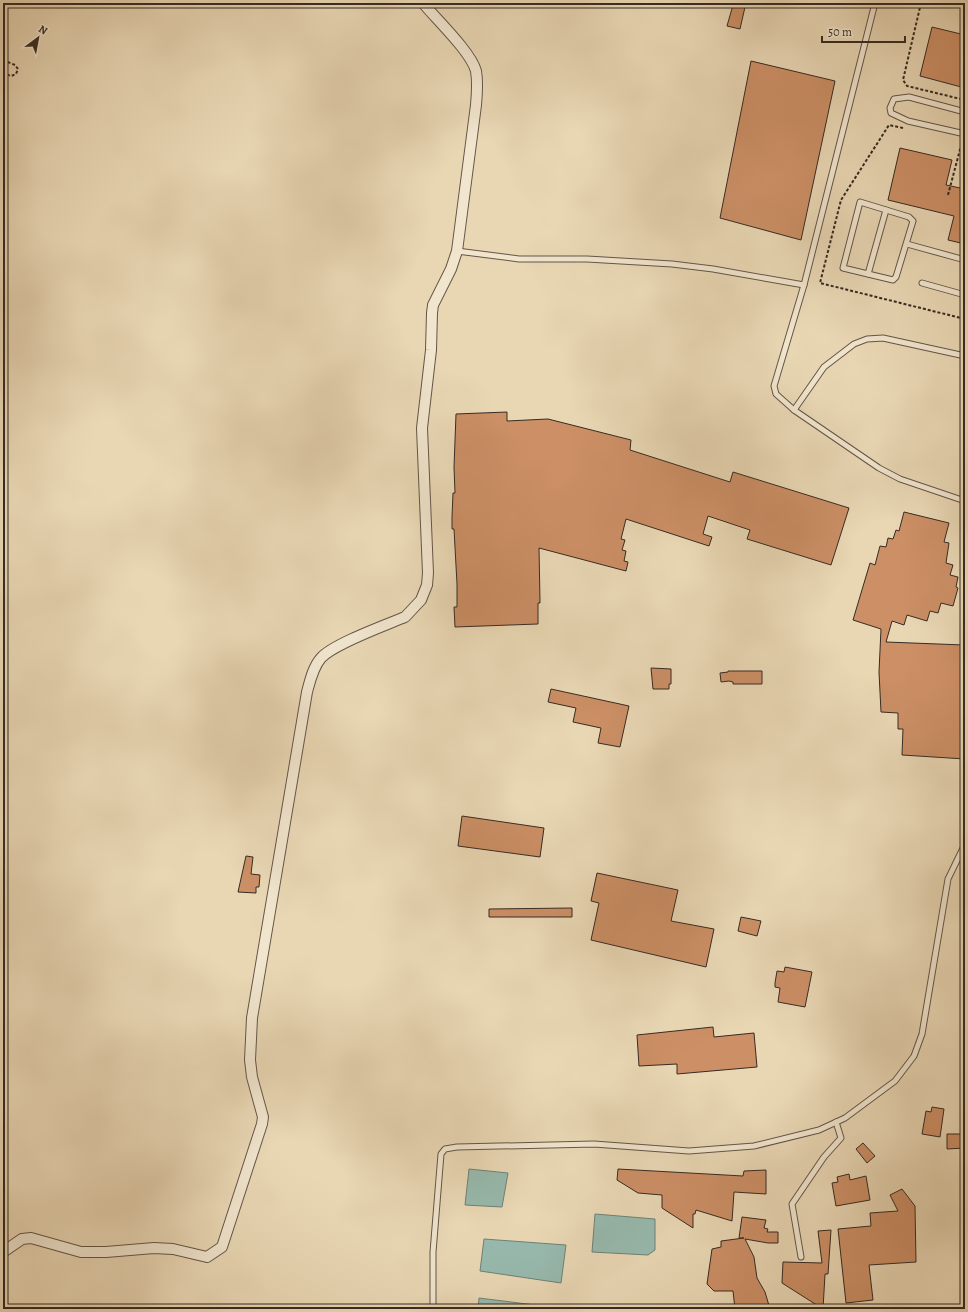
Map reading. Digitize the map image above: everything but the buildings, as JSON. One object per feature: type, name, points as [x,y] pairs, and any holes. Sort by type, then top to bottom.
[{"type":"street","points":[[3,1252],[11,1245],[22,1239],[31,1238],[81,1252],[106,1252],[154,1248],[173,1249],[207,1257],[222,1247],[262,1124],[263,1117],[255,1091],[251,1066],[252,1018],[266,926],[307,692],[312,675],[318,662],[328,651],[411,613],[421,600],[427,585],[427,515],[422,428],[431,350],[432,312],[433,305],[452,269],[457,251],[476,105],[476,71],[467,54],[423,3]]},
{"type":"lane","points":[[875,3],[804,285],[774,386],[776,394],[794,410],[879,468],[900,478],[964,501],[965,508]]},
{"type":"lane","points":[[964,134],[908,122],[891,113],[890,108],[894,99],[908,97],[965,112]]},
{"type":"lane","points":[[861,202],[909,217],[913,221],[907,244],[894,279],[843,268],[858,204],[861,202]]},
{"type":"lane","points":[[868,274],[886,210]]},
{"type":"lane","points":[[907,244],[965,260]]},
{"type":"lane","points":[[457,251],[519,259],[587,259],[713,268],[804,285]]},
{"type":"lane","points":[[922,284],[965,295]]},
{"type":"lane","points":[[794,410],[824,367],[854,344],[867,339],[883,338],[965,356]]},
{"type":"lane","points":[[433,1309],[433,1252],[441,1154],[445,1149],[457,1147],[594,1144],[688,1151],[754,1146],[818,1130],[845,1118],[895,1081],[914,1056],[922,1034],[948,879],[965,844]]},
{"type":"lane","points":[[802,1257],[792,1204],[824,1157],[840,1138],[836,1122]]},
{"type":"path","points":[[922,3],[903,80],[907,86],[965,100]]},
{"type":"path","points":[[3,60],[15,65],[18,69],[16,74],[11,76],[3,73]]},
{"type":"path","points":[[948,195],[964,134]]},
{"type":"water","points":[[469,1169],[508,1173],[502,1207],[465,1205]]},
{"type":"water","points":[[595,1214],[655,1219],[655,1250],[648,1255],[592,1252]]},
{"type":"water","points":[[484,1239],[566,1245],[561,1283],[480,1271]]},
{"type":"water","points":[[479,1298],[559,1308],[478,1309]]}]
